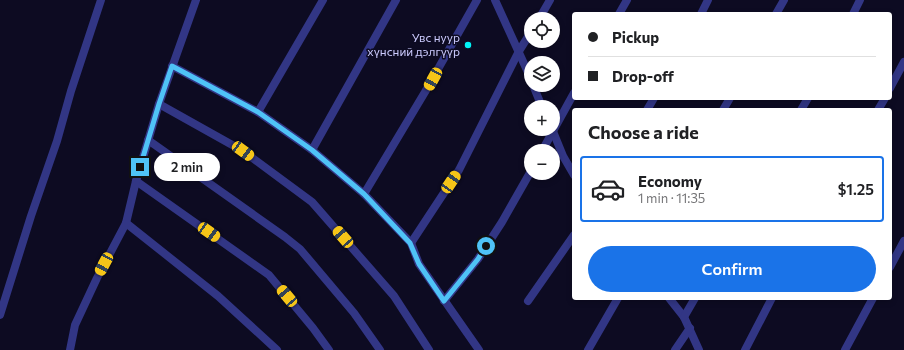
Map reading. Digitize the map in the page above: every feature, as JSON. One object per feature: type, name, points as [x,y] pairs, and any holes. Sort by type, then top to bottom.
[{"type":"street","points":[[0,315],[31,216],[57,142],[71,91],[101,0]]},
{"type":"street","points":[[70,350],[75,325],[97,278],[126,223],[136,181],[159,104],[196,0]]},
{"type":"street","points":[[258,112],[323,0]]},
{"type":"street","points":[[312,150],[396,0]]},
{"type":"street","points":[[364,194],[425,92],[477,0]]},
{"type":"street","points":[[495,0],[524,63]]},
{"type":"street","points":[[543,12],[550,0]]},
{"type":"street","points":[[620,12],[627,0]]},
{"type":"street","points":[[702,12],[708,0]]},
{"type":"street","points":[[777,12],[784,0]]},
{"type":"street","points":[[854,12],[860,0]]},
{"type":"street","points":[[410,243],[459,170],[524,43]]},
{"type":"street","points":[[892,84],[904,62]]},
{"type":"street","points":[[172,66],[258,112],[312,150],[364,194],[410,243],[419,264],[479,350]]},
{"type":"street","points":[[560,117],[572,96]]},
{"type":"street","points":[[159,104],[243,151],[312,202],[394,296],[429,350]]},
{"type":"street","points":[[554,136],[572,172]]},
{"type":"street","points":[[148,140],[300,249],[354,313],[380,350]]},
{"type":"street","points":[[444,301],[478,259],[502,222],[526,180]]},
{"type":"street","points":[[136,181],[269,275],[313,328],[329,350]]},
{"type":"street","points":[[126,223],[218,296],[276,350]]},
{"type":"street","points":[[528,301],[572,238]]},
{"type":"street","points":[[892,263],[904,242]]},
{"type":"street","points":[[588,350],[617,300]]},
{"type":"street","points":[[671,300],[684,317],[699,350]]},
{"type":"street","points":[[684,317],[694,300]]},
{"type":"street","points":[[744,350],[771,300]]},
{"type":"street","points":[[845,350],[872,300]]},
{"type":"street","points":[[675,350],[690,328]]},
{"type":"place","name":"Увс нуур хүнсний дэлгүүр","points":[[468,45]]},
{"type":"route","points":[[140,167],[172,66],[258,112],[312,150],[364,194],[410,243],[419,264],[444,301],[478,259],[486,246]]}]
